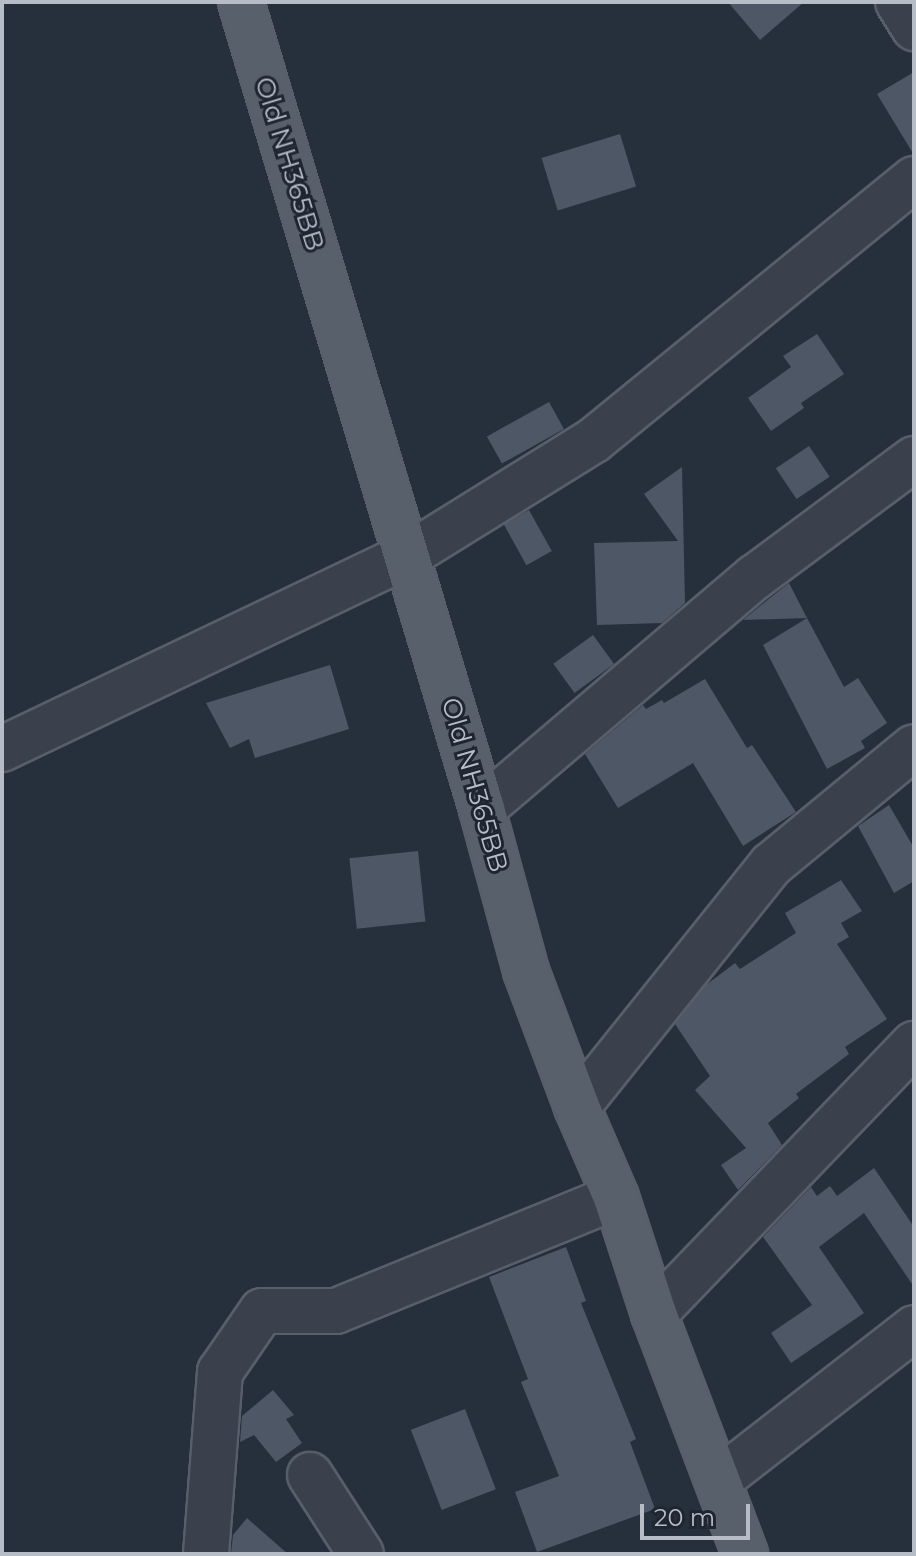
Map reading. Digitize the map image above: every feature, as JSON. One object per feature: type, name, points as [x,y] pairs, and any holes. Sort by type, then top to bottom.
[{"type":"main road","name":"Old NH365BB","points":[[241,2],[482,809],[526,971],[577,1107],[616,1197],[654,1314],[745,1554]]},
{"type":"street","points":[[898,2],[914,28]]},
{"type":"street","points":[[2,749],[407,556],[594,440],[914,179]]},
{"type":"street","points":[[482,809],[755,577],[914,459]]},
{"type":"street","points":[[577,1107],[771,865],[914,747]]},
{"type":"street","points":[[654,1314],[914,1044]]},
{"type":"street","points":[[206,1554],[220,1372],[262,1311],[336,1311],[616,1197]]},
{"type":"street","points":[[719,1480],[914,1328]]},
{"type":"street","points":[[310,1475],[361,1554]]},
{"type":"building","points":[[728,2],[804,2],[760,40]]},
{"type":"building","points":[[914,72],[914,155],[877,94]]},
{"type":"building","points":[[620,134],[636,187],[558,211],[542,158]]},
{"type":"building","points":[[817,334],[844,374],[801,403],[804,408],[771,431],[748,398],[791,367],[783,356]]},
{"type":"building","points":[[549,402],[564,429],[502,464],[487,436]]},
{"type":"building","points":[[809,446],[830,477],[797,499],[776,468]]},
{"type":"building","points":[[682,467],[685,603],[662,623],[597,625],[594,543],[678,541],[644,494]]},
{"type":"building","points":[[529,510],[552,551],[526,565],[504,524]]},
{"type":"building","points":[[789,583],[807,618],[743,620],[771,597]]},
{"type":"building","points":[[807,618],[844,687],[858,678],[887,723],[861,741],[865,748],[827,769],[763,645]]},
{"type":"building","points":[[593,635],[614,664],[575,693],[553,664]]},
{"type":"building","points":[[330,665],[349,729],[255,758],[249,739],[230,748],[206,703]]},
{"type":"building","points":[[705,679],[747,748],[752,745],[796,812],[743,846],[693,763],[618,808],[585,754],[643,705],[646,709],[662,700],[664,703]]},
{"type":"building","points":[[889,805],[914,848],[914,881],[894,893],[858,826]]},
{"type":"building","points":[[418,851],[425,922],[357,929],[349,858]]},
{"type":"building","points":[[841,880],[862,911],[841,923],[849,937],[837,944],[887,1019],[845,1047],[849,1054],[796,1094],[799,1098],[768,1123],[782,1145],[738,1190],[721,1165],[746,1148],[695,1090],[710,1076],[675,1024],[706,985],[735,963],[740,969],[796,933],[785,913]]},
{"type":"building","points":[[874,1168],[914,1227],[914,1287],[864,1213],[819,1247],[864,1313],[791,1363],[771,1333],[812,1305],[763,1237],[811,1187],[817,1196],[830,1186],[837,1196]]},
{"type":"building","points":[[566,1247],[586,1301],[581,1303],[636,1439],[630,1442],[655,1509],[537,1552],[515,1492],[559,1476],[521,1382],[528,1379],[489,1277]]},
{"type":"building","points":[[273,1390],[294,1415],[286,1419],[302,1443],[276,1462],[254,1435],[240,1442],[242,1416]]},
{"type":"building","points":[[465,1409],[496,1489],[442,1510],[411,1430]]},
{"type":"building","points":[[247,1518],[288,1554],[231,1554],[233,1535]]}]
